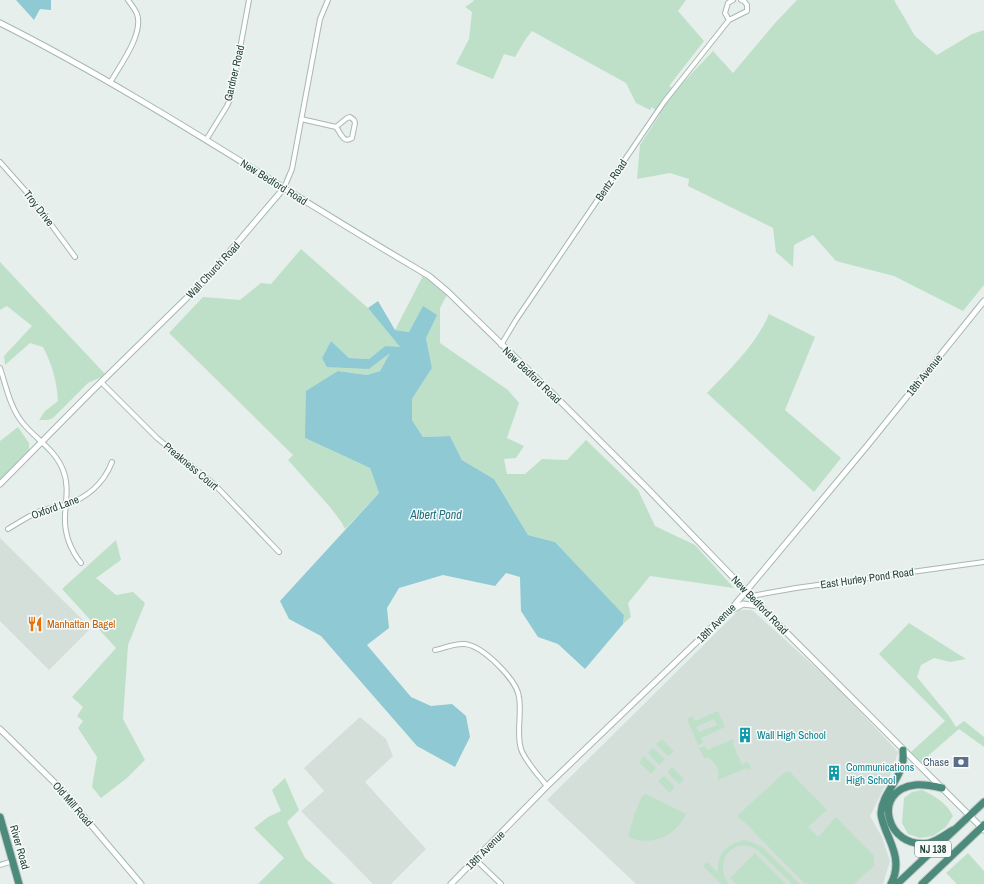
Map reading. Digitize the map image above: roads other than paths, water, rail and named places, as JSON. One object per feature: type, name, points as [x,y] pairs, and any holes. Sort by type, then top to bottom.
[{"type":"highway","points":[[891,884],[896,869],[896,857],[883,822],[881,811],[902,767],[904,758],[903,750]]},
{"type":"highway","points":[[942,788],[919,784],[904,788],[896,794],[891,801],[888,817],[892,827],[899,835],[917,843],[931,842],[953,830]]},
{"type":"highway","name":"NJ 138","points":[[897,884],[984,802]]},
{"type":"highway","name":"River Road","points":[[0,817],[19,884]]},
{"type":"highway","name":"NJ 138","points":[[922,884],[983,828]]},
{"type":"street","points":[[110,84],[134,41],[137,32],[138,24],[136,12],[128,0]]},
{"type":"street","name":"Gardner Road","points":[[206,140],[231,96],[249,0]]},
{"type":"street","name":"Wall Church Road","points":[[0,484],[208,277],[284,188],[291,174],[320,19],[328,0]]},
{"type":"street","points":[[729,20],[725,13],[728,3],[733,0]]},
{"type":"street","name":"Bentz Road","points":[[501,345],[516,320],[664,102],[729,20],[747,11],[747,5],[741,0]]},
{"type":"street","name":"New Bedford Road","points":[[0,23],[110,84],[206,140],[428,275],[448,292],[555,396],[750,596],[983,828]]},
{"type":"street","points":[[301,119],[336,127],[342,138],[348,140],[353,136],[355,123],[352,118],[347,118],[336,127]]},
{"type":"street","name":"Troy Drive","points":[[0,162],[30,196],[76,257]]},
{"type":"street","name":"18th Avenue","points":[[451,884],[547,786],[718,622],[746,591],[862,452],[984,301]]},
{"type":"street","points":[[0,368],[18,416],[56,457],[63,469],[67,486],[65,516],[67,535],[71,548],[81,563]]},
{"type":"street","name":"Preakness Court","points":[[101,382],[157,438],[215,485],[279,552]]},
{"type":"street","name":"Oxford Lane","points":[[8,529],[37,512],[66,504],[90,492],[106,475],[112,462]]},
{"type":"street","name":"East Hurley Pond Road","points":[[750,596],[796,588],[984,562]]},
{"type":"street","points":[[718,622],[738,605],[748,603],[760,606]]},
{"type":"street","points":[[435,650],[458,644],[474,646],[482,651],[511,680],[516,688],[519,698],[520,742],[522,751],[547,786]]},
{"type":"street","name":"Old Mill Road","points":[[0,729],[58,786],[141,884]]},
{"type":"street","points":[[476,860],[501,884]]},
{"type":"street","points":[[0,865],[13,861]]},
{"type":"water","points":[[16,0],[51,0],[51,10],[40,9],[34,20]]},
{"type":"water","name":"Albert Pond","points":[[378,301],[395,330],[409,332],[423,306],[437,315],[426,338],[432,368],[412,399],[412,420],[423,437],[450,436],[462,460],[494,479],[528,535],[555,542],[624,615],[623,624],[585,669],[558,644],[538,637],[521,611],[520,577],[506,573],[495,586],[443,575],[399,588],[387,608],[389,628],[367,645],[411,697],[431,706],[452,704],[466,716],[470,737],[455,767],[417,746],[321,636],[289,619],[280,601],[379,493],[370,468],[305,438],[306,391],[338,371],[367,375],[380,371],[390,353],[369,369],[327,367],[322,358],[331,341],[349,358],[369,359],[385,346],[400,347],[368,308]]},
{"type":"place","name":"Manhattan Bagel","points":[[35,624]]},
{"type":"place","name":"Wall High School","points":[[745,735]]},
{"type":"place","name":"Chase","points":[[961,762]]},
{"type":"place","name":"Communications High School","points":[[834,773]]}]
